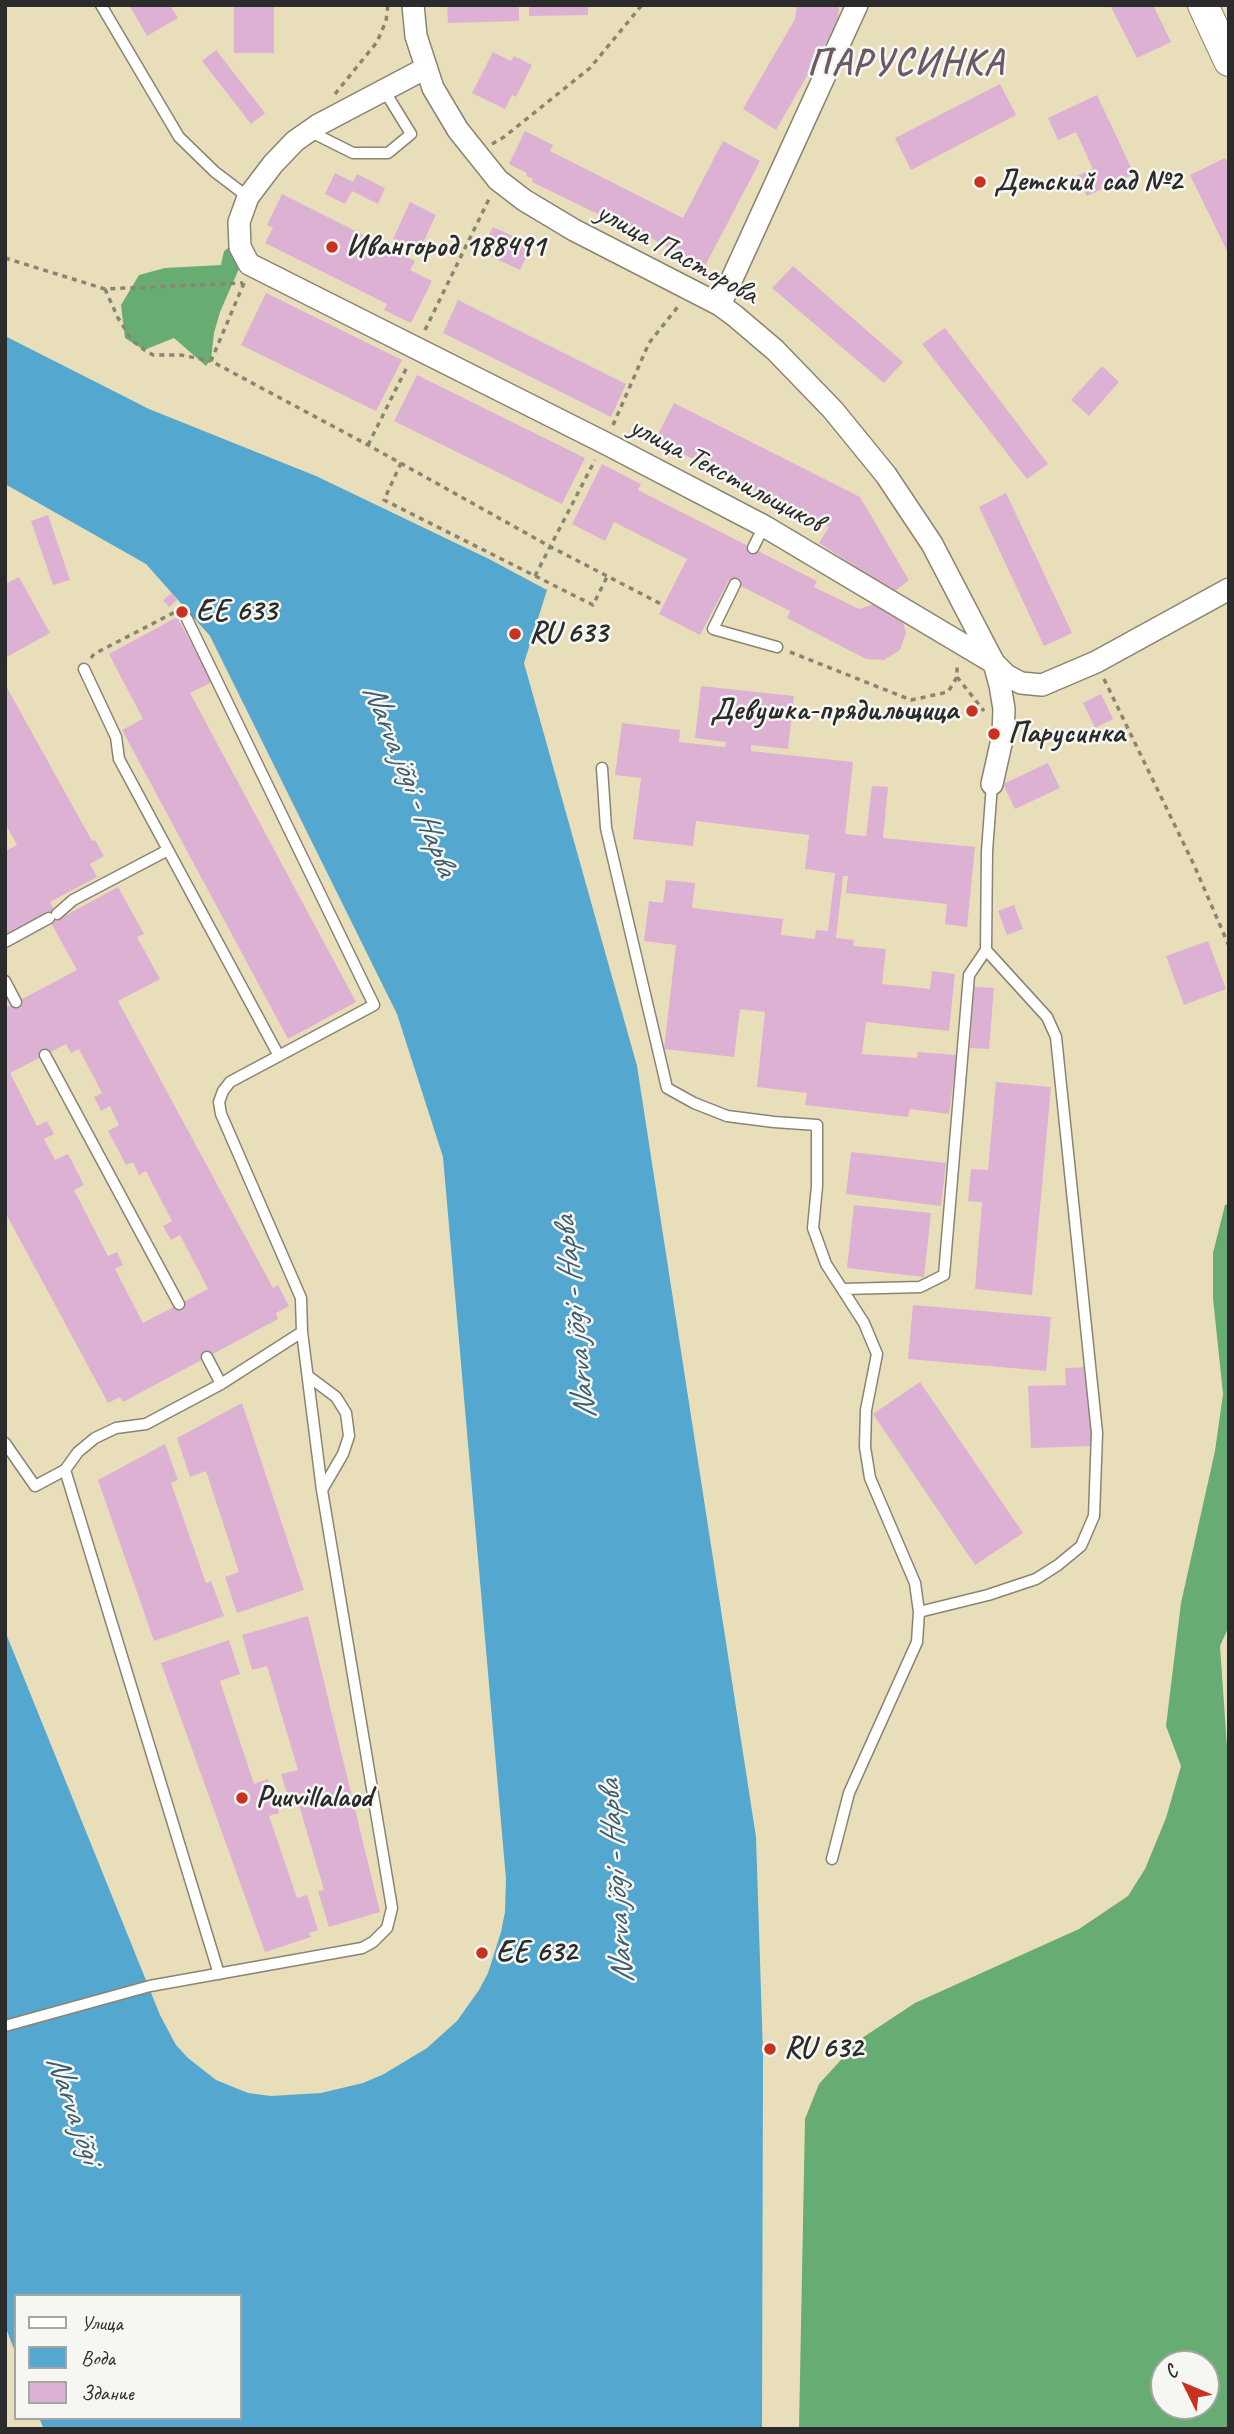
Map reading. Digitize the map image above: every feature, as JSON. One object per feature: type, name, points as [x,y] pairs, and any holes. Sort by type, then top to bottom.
[{"type":"street","name":"улица Пасторова","points":[[413,5],[416,36],[426,68],[444,107],[475,154],[498,180],[524,200],[574,230],[720,305],[752,328],[775,350],[832,410],[887,475],[932,544],[994,663]]},
{"type":"street","points":[[720,305],[857,5]]},
{"type":"street","points":[[1203,5],[1229,61]]},
{"type":"street","points":[[247,273],[240,247],[239,222],[248,197],[273,164],[309,131],[426,68]]},
{"type":"street","name":"улица Текстильщиков","points":[[247,273],[416,348],[764,526],[994,663],[1021,683],[1042,685],[1096,662],[1229,589]]},
{"type":"street","points":[[992,784],[1003,735],[1004,709],[994,663]]},
{"type":"lane","points":[[101,5],[179,136],[215,172],[248,197]]},
{"type":"lane","points":[[309,131],[353,153],[388,153],[411,134],[384,90]]},
{"type":"lane","points":[[753,548],[764,526]]},
{"type":"lane","points":[[736,584],[713,629],[778,647]]},
{"type":"lane","points":[[5,2026],[150,1986],[362,1948],[373,1942],[387,1928],[393,1909],[322,1490],[302,1332],[301,1298],[220,1114],[219,1102],[230,1082],[373,1005],[187,619]]},
{"type":"lane","points":[[84,669],[116,737],[119,759],[279,1056]]},
{"type":"lane","points":[[602,768],[606,828],[667,1088],[694,1103],[727,1116],[817,1125],[817,1186],[813,1228],[826,1264],[864,1323],[877,1354],[866,1410],[867,1457],[870,1478],[915,1583],[919,1612],[917,1642],[849,1793],[832,1859]]},
{"type":"lane","points":[[843,1289],[920,1287],[944,1275],[969,975],[986,950],[987,851],[992,784]]},
{"type":"lane","points":[[5,942],[53,916],[73,900],[168,850]]},
{"type":"lane","points":[[919,1612],[988,1595],[1036,1579],[1081,1546],[1094,1516],[1097,1433],[1056,1037],[1046,1017],[986,950]]},
{"type":"lane","points":[[5,981],[16,1002]]},
{"type":"lane","points":[[45,1055],[178,1304]]},
{"type":"lane","points":[[5,1443],[35,1486],[65,1470],[78,1452],[95,1438],[117,1428],[146,1424],[221,1384],[302,1332]]},
{"type":"lane","points":[[207,1357],[221,1384]]},
{"type":"lane","points":[[307,1376],[336,1397],[346,1413],[349,1436],[343,1454],[322,1490]]},
{"type":"lane","points":[[65,1470],[219,1974]]},
{"type":"path","points":[[328,102],[377,42],[386,21],[388,5]]},
{"type":"path","points":[[475,154],[504,137],[590,68],[642,5]]},
{"type":"path","points":[[368,445],[498,180]]},
{"type":"path","points":[[5,258],[105,289],[247,273],[211,361]]},
{"type":"path","points":[[105,289],[132,340],[153,355],[181,355],[211,361],[549,546],[663,605]]},
{"type":"path","points":[[535,576],[605,443],[649,343],[690,291]]},
{"type":"path","points":[[401,463],[384,500],[593,605],[607,577]]},
{"type":"path","points":[[84,669],[94,653],[175,612],[187,619]]},
{"type":"path","points":[[778,647],[911,700],[948,692],[957,677],[957,658],[952,638]]},
{"type":"path","points":[[1096,662],[1194,866],[1229,946]]},
{"type":"path","points":[[957,677],[1003,735]]},
{"type":"green space","points":[[236,242],[242,253],[238,271],[220,312],[211,359],[206,366],[174,338],[144,350],[125,338],[121,305],[139,275],[165,268],[221,265],[224,251]]},
{"type":"green space","points":[[1229,1204],[1229,1626],[1220,1646],[1229,1776],[1229,2429],[799,2429],[805,2119],[819,2084],[859,2040],[915,2003],[1079,1929],[1128,1896],[1145,1869],[1166,1818],[1181,1766],[1166,1726],[1181,1603],[1215,1451],[1223,1394],[1213,1298],[1213,1253],[1225,1205]]},
{"type":"water","points":[[5,336],[149,409],[316,476],[489,559],[547,590],[524,663],[637,1066],[756,1837],[763,2054],[762,2429],[44,2429],[40,2420],[242,2420],[242,2294],[14,2294],[14,2349],[5,2326],[5,1631],[160,2015],[176,2045],[216,2080],[248,2093],[271,2096],[321,2093],[363,2083],[384,2074],[427,2048],[457,2021],[488,1973],[505,1912],[506,1879],[443,1157],[397,1014],[210,636],[146,564],[5,484]]},
{"type":"building","points":[[129,5],[170,5],[178,18],[147,36]]},
{"type":"building","points":[[234,5],[274,5],[274,53],[234,53]]},
{"type":"building","points":[[447,5],[519,5],[519,21],[448,23]]},
{"type":"building","points":[[529,5],[588,5],[588,15],[529,16]]},
{"type":"building","points":[[797,5],[839,5],[838,19],[776,130],[743,109],[795,19]]},
{"type":"building","points":[[1110,5],[1153,5],[1171,42],[1137,58]]},
{"type":"building","points":[[216,50],[265,113],[251,124],[202,61]]},
{"type":"building","points":[[493,52],[511,61],[514,56],[532,65],[516,97],[512,95],[505,109],[472,93]]},
{"type":"building","points":[[1000,84],[1016,115],[911,170],[895,138]]},
{"type":"building","points":[[1097,95],[1134,174],[1087,196],[1077,176],[1093,169],[1076,132],[1058,140],[1048,118]]},
{"type":"building","points":[[525,131],[553,145],[550,151],[683,218],[723,141],[760,161],[705,266],[616,220],[614,222],[532,182],[533,179],[526,176],[527,173],[509,164]]},
{"type":"building","points":[[1225,158],[1229,165],[1229,255],[1190,175]]},
{"type":"building","points":[[335,173],[353,182],[357,174],[385,188],[378,204],[352,191],[345,204],[325,194]]},
{"type":"building","points":[[282,194],[415,261],[410,270],[432,281],[411,323],[384,310],[387,304],[265,243],[273,228],[267,225]]},
{"type":"building","points":[[410,202],[436,215],[419,251],[393,239]]},
{"type":"building","points":[[493,227],[532,245],[520,270],[481,252]]},
{"type":"building","points":[[793,266],[903,362],[884,383],[772,288]]},
{"type":"building","points":[[266,293],[402,360],[376,411],[241,345]]},
{"type":"building","points":[[458,300],[626,384],[611,417],[443,333]]},
{"type":"building","points":[[945,328],[1048,464],[1027,479],[922,344]]},
{"type":"building","points":[[1102,366],[1119,382],[1089,416],[1071,400]]},
{"type":"building","points":[[417,375],[585,458],[562,504],[394,421]]},
{"type":"building","points":[[674,403],[860,497],[909,580],[894,592],[819,543],[829,527],[655,440]]},
{"type":"building","points":[[602,464],[641,484],[638,490],[817,581],[814,587],[859,609],[877,603],[901,615],[906,633],[900,650],[884,660],[866,659],[787,618],[790,611],[729,580],[700,635],[659,614],[687,559],[614,522],[605,541],[572,524]]},
{"type":"building","points":[[1006,493],[1072,633],[1044,646],[979,507]]},
{"type":"building","points":[[48,515],[70,580],[53,585],[31,521]]},
{"type":"building","points":[[19,577],[50,633],[5,658],[5,584]]},
{"type":"building","points":[[172,593],[177,600],[169,607],[163,600]]},
{"type":"building","points":[[177,617],[212,682],[190,693],[356,1002],[288,1039],[122,730],[143,719],[109,654]]},
{"type":"building","points":[[5,684],[92,841],[95,840],[104,856],[90,864],[97,877],[50,902],[59,919],[118,887],[144,934],[137,937],[160,979],[118,1001],[273,1288],[278,1285],[289,1306],[276,1313],[278,1319],[123,1402],[120,1397],[108,1403],[5,1212],[5,1008],[77,970],[46,914],[5,936],[5,851],[17,845],[5,823]],"holes":[[[66,1044],[71,1053],[79,1049],[102,1093],[94,1097],[101,1111],[110,1106],[119,1125],[108,1131],[126,1165],[133,1162],[139,1175],[146,1171],[172,1221],[163,1226],[171,1240],[180,1235],[208,1289],[143,1323],[115,1269],[123,1265],[117,1252],[108,1256],[74,1190],[84,1185],[68,1154],[55,1160],[44,1139],[54,1134],[47,1121],[37,1126],[10,1073]]]},
{"type":"building","points":[[701,686],[794,696],[788,749],[751,745],[751,751],[853,762],[845,834],[866,836],[872,786],[888,787],[883,838],[975,847],[967,927],[945,924],[947,904],[846,893],[848,876],[843,876],[836,938],[854,940],[853,946],[886,949],[882,984],[930,989],[932,971],[955,974],[949,1031],[866,1022],[862,1054],[917,1058],[918,1052],[957,1055],[949,1114],[910,1109],[908,1117],[805,1105],[807,1093],[757,1087],[765,1012],[740,1009],[734,1057],[664,1049],[676,945],[644,941],[649,901],[663,903],[666,880],[695,883],[692,908],[783,919],[781,935],[815,939],[816,930],[828,931],[835,873],[805,869],[809,835],[696,821],[693,846],[633,839],[641,778],[615,775],[622,723],[680,730],[679,742],[725,747],[726,742],[695,738]]},
{"type":"building","points":[[1101,694],[1113,719],[1095,728],[1083,703]]},
{"type":"building","points":[[1048,763],[1060,788],[1015,809],[1003,784]]},
{"type":"building","points":[[1014,905],[1023,929],[1007,935],[998,911]]},
{"type":"building","points":[[1208,941],[1226,989],[1184,1005],[1166,956]]},
{"type":"building","points":[[974,987],[994,988],[989,1049],[970,1048]]},
{"type":"building","points":[[996,1082],[1051,1087],[1032,1295],[975,1289],[982,1202],[968,1201],[971,1169],[988,1170]]},
{"type":"building","points":[[851,1152],[946,1163],[941,1206],[846,1194]]},
{"type":"building","points":[[854,1205],[931,1213],[924,1277],[847,1268]]},
{"type":"building","points":[[913,1305],[1051,1317],[1046,1371],[908,1359]]},
{"type":"building","points":[[1088,1367],[1092,1446],[1031,1448],[1028,1386],[1066,1385],[1065,1368]]},
{"type":"building","points":[[920,1382],[1023,1533],[975,1565],[873,1414]]},
{"type":"building","points":[[242,1403],[304,1590],[237,1613],[225,1577],[239,1572],[206,1471],[190,1477],[177,1438]]},
{"type":"building","points":[[165,1444],[178,1480],[171,1483],[206,1583],[211,1581],[224,1616],[154,1641],[98,1480]]},
{"type":"building","name":"Puuvillalaod","points":[[308,1616],[380,1912],[329,1927],[318,1891],[324,1890],[299,1805],[291,1807],[281,1774],[298,1770],[267,1666],[252,1670],[242,1635]]},
{"type":"building","name":"Puuvillalaod","points":[[229,1640],[240,1674],[220,1681],[254,1784],[268,1779],[279,1813],[269,1816],[297,1898],[307,1895],[318,1930],[309,1933],[311,1937],[265,1952],[161,1663]]},
{"type":"place","name":"Детский сад №2","points":[[980,182]]},
{"type":"place","name":"Ивангород 188491","points":[[332,247]]},
{"type":"place","name":"EE 633","points":[[182,612]]},
{"type":"place","name":"RU 633","points":[[515,634]]},
{"type":"place","name":"Девушка-прядильщица","points":[[972,711]]},
{"type":"place","name":"Парусинка","points":[[994,734]]},
{"type":"place","name":"Puuvillalaod","points":[[242,1798]]},
{"type":"place","name":"EE 632","points":[[482,1953]]},
{"type":"place","name":"RU 632","points":[[770,2049]]},
{"type":"district","name":"ПАРУСИНКА","points":[[906,64]]},
{"type":"water label","name":"Narva jõgi - Нарва","points":[[409,780]]},
{"type":"water label","name":"Narva jõgi - Нарва","points":[[576,1318]]},
{"type":"water label","name":"Narva jõgi - Нарва","points":[[617,1882]]},
{"type":"water label","name":"Narva jõgi","points":[[73,2109]]}]
